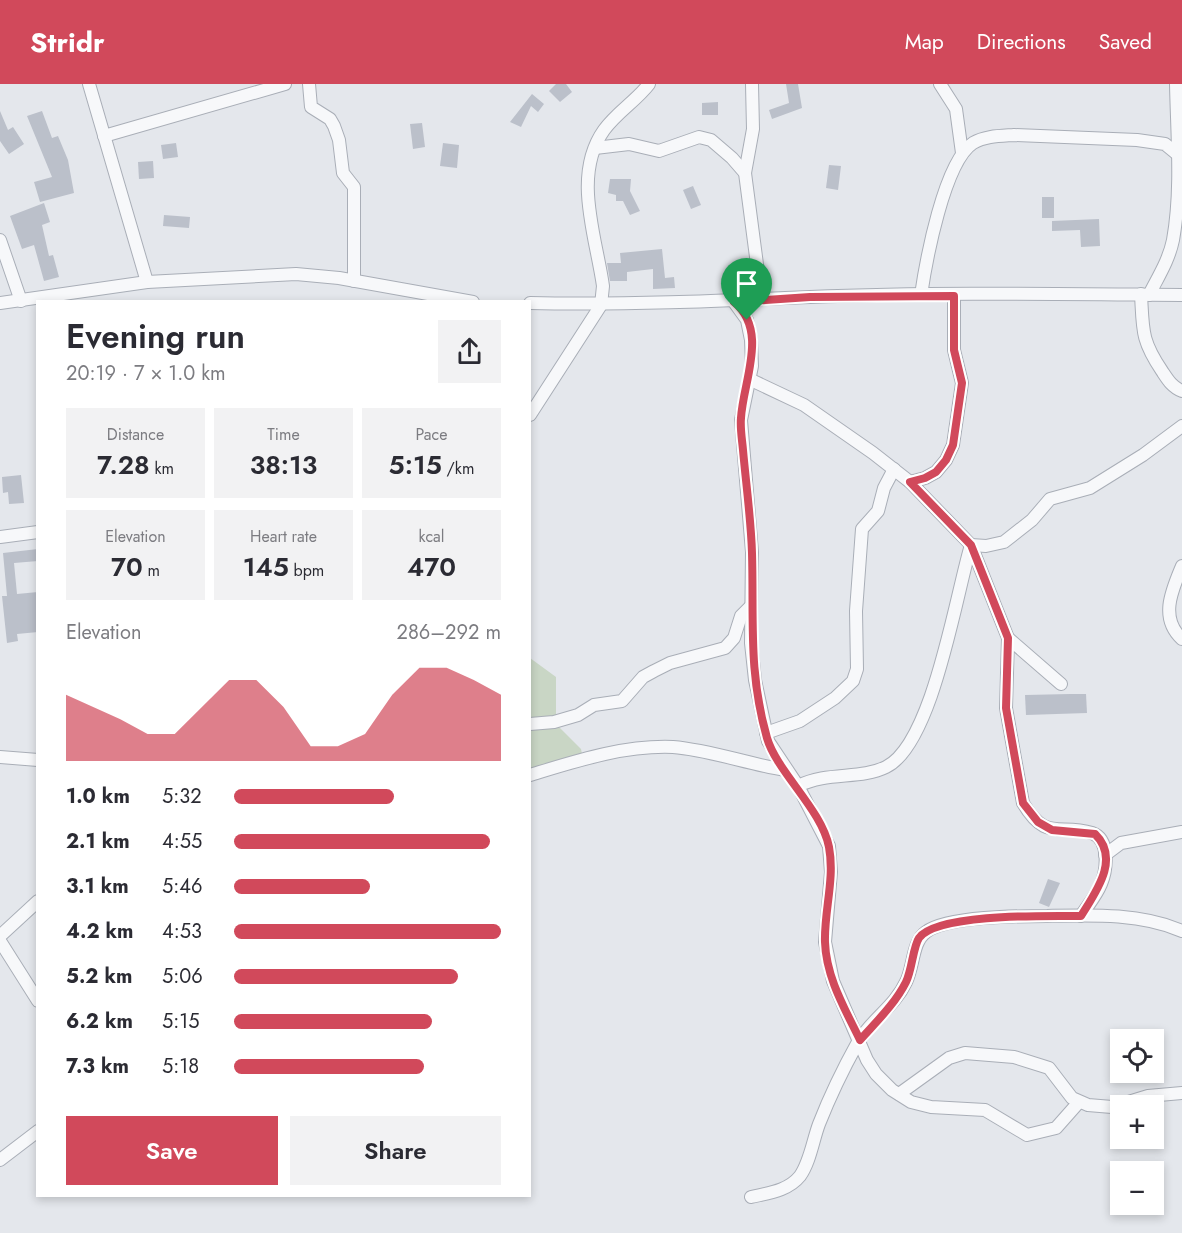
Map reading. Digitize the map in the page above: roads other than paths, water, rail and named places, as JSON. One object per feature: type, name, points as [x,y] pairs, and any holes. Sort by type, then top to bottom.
[{"type":"street","points":[[88,84],[147,282]]},
{"type":"street","points":[[104,136],[285,84]]},
{"type":"street","points":[[309,84],[311,107],[330,119],[334,126],[339,140],[343,172],[354,187],[354,281]]},
{"type":"street","points":[[531,413],[601,305],[603,286],[587,177],[595,148],[614,118],[649,84]]},
{"type":"street","points":[[752,84],[753,129],[745,173],[758,272],[757,300]]},
{"type":"street","points":[[940,84],[956,109],[962,153]]},
{"type":"street","points":[[1176,84],[1179,138],[1176,153],[1173,241],[1163,268],[1145,295],[1143,336],[1148,350],[1171,384],[1182,391]]},
{"type":"street","points":[[921,295],[940,208],[952,171],[962,153],[980,140],[1014,135],[1137,140],[1165,144],[1176,153]]},
{"type":"street","points":[[595,148],[629,144],[659,151],[693,137],[705,138],[717,144],[745,173]]},
{"type":"street","points":[[0,240],[21,301]]},
{"type":"street","points":[[0,303],[147,282],[296,274],[354,281],[462,300]]},
{"type":"street","points":[[531,303],[601,305],[921,295],[1182,295]]},
{"type":"street","points":[[910,482],[936,472],[946,460],[953,445],[962,383],[954,350],[954,296]]},
{"type":"street","points":[[734,302],[742,310],[749,328],[752,366],[741,420],[752,552],[751,606],[755,680],[766,734],[786,770],[798,786],[829,846],[831,872],[825,942],[833,981],[876,1074],[911,1102],[932,1107],[985,1110],[1027,1135],[1056,1128],[1079,1102]]},
{"type":"street","points":[[749,379],[804,405],[894,470],[910,482],[971,545],[1008,638],[1006,708],[1023,803],[1038,822],[1052,830],[1095,834],[1103,846],[1105,855],[1102,883],[1081,916]]},
{"type":"street","points":[[971,545],[986,546],[1004,542],[1032,520],[1050,499],[1090,488],[1143,455],[1182,426]]},
{"type":"street","points":[[766,734],[800,721],[835,698],[853,681],[858,660],[856,611],[862,530],[878,511],[884,488],[894,470]]},
{"type":"street","points":[[0,537],[36,532]]},
{"type":"street","points":[[798,786],[813,778],[886,767],[897,759],[911,741],[931,696],[948,642],[971,545]]},
{"type":"street","points":[[1182,566],[1168,608],[1169,620],[1182,639]]},
{"type":"street","points":[[531,724],[554,722],[578,715],[594,705],[622,701],[643,677],[654,671],[670,663],[725,648],[734,638],[741,616],[751,606]]},
{"type":"street","points":[[1008,638],[1061,684]]},
{"type":"street","points":[[531,775],[631,748],[653,747],[693,751],[786,770]]},
{"type":"street","points":[[0,757],[36,760]]},
{"type":"street","points":[[1105,855],[1121,843],[1182,832]]},
{"type":"street","points":[[0,936],[36,903]]},
{"type":"street","points":[[751,1197],[777,1192],[800,1175],[832,1091],[860,1040],[893,1003],[906,982],[918,939],[927,931],[940,926],[977,920],[1081,916],[1151,921],[1182,932]]},
{"type":"street","points":[[0,941],[36,998]]},
{"type":"street","points":[[899,1094],[949,1058],[957,1054],[975,1053],[1014,1057],[1049,1068],[1054,1071],[1067,1093],[1079,1102],[1112,1107],[1148,1096],[1182,1094]]},
{"type":"street","points":[[0,1160],[36,1133]]}]
